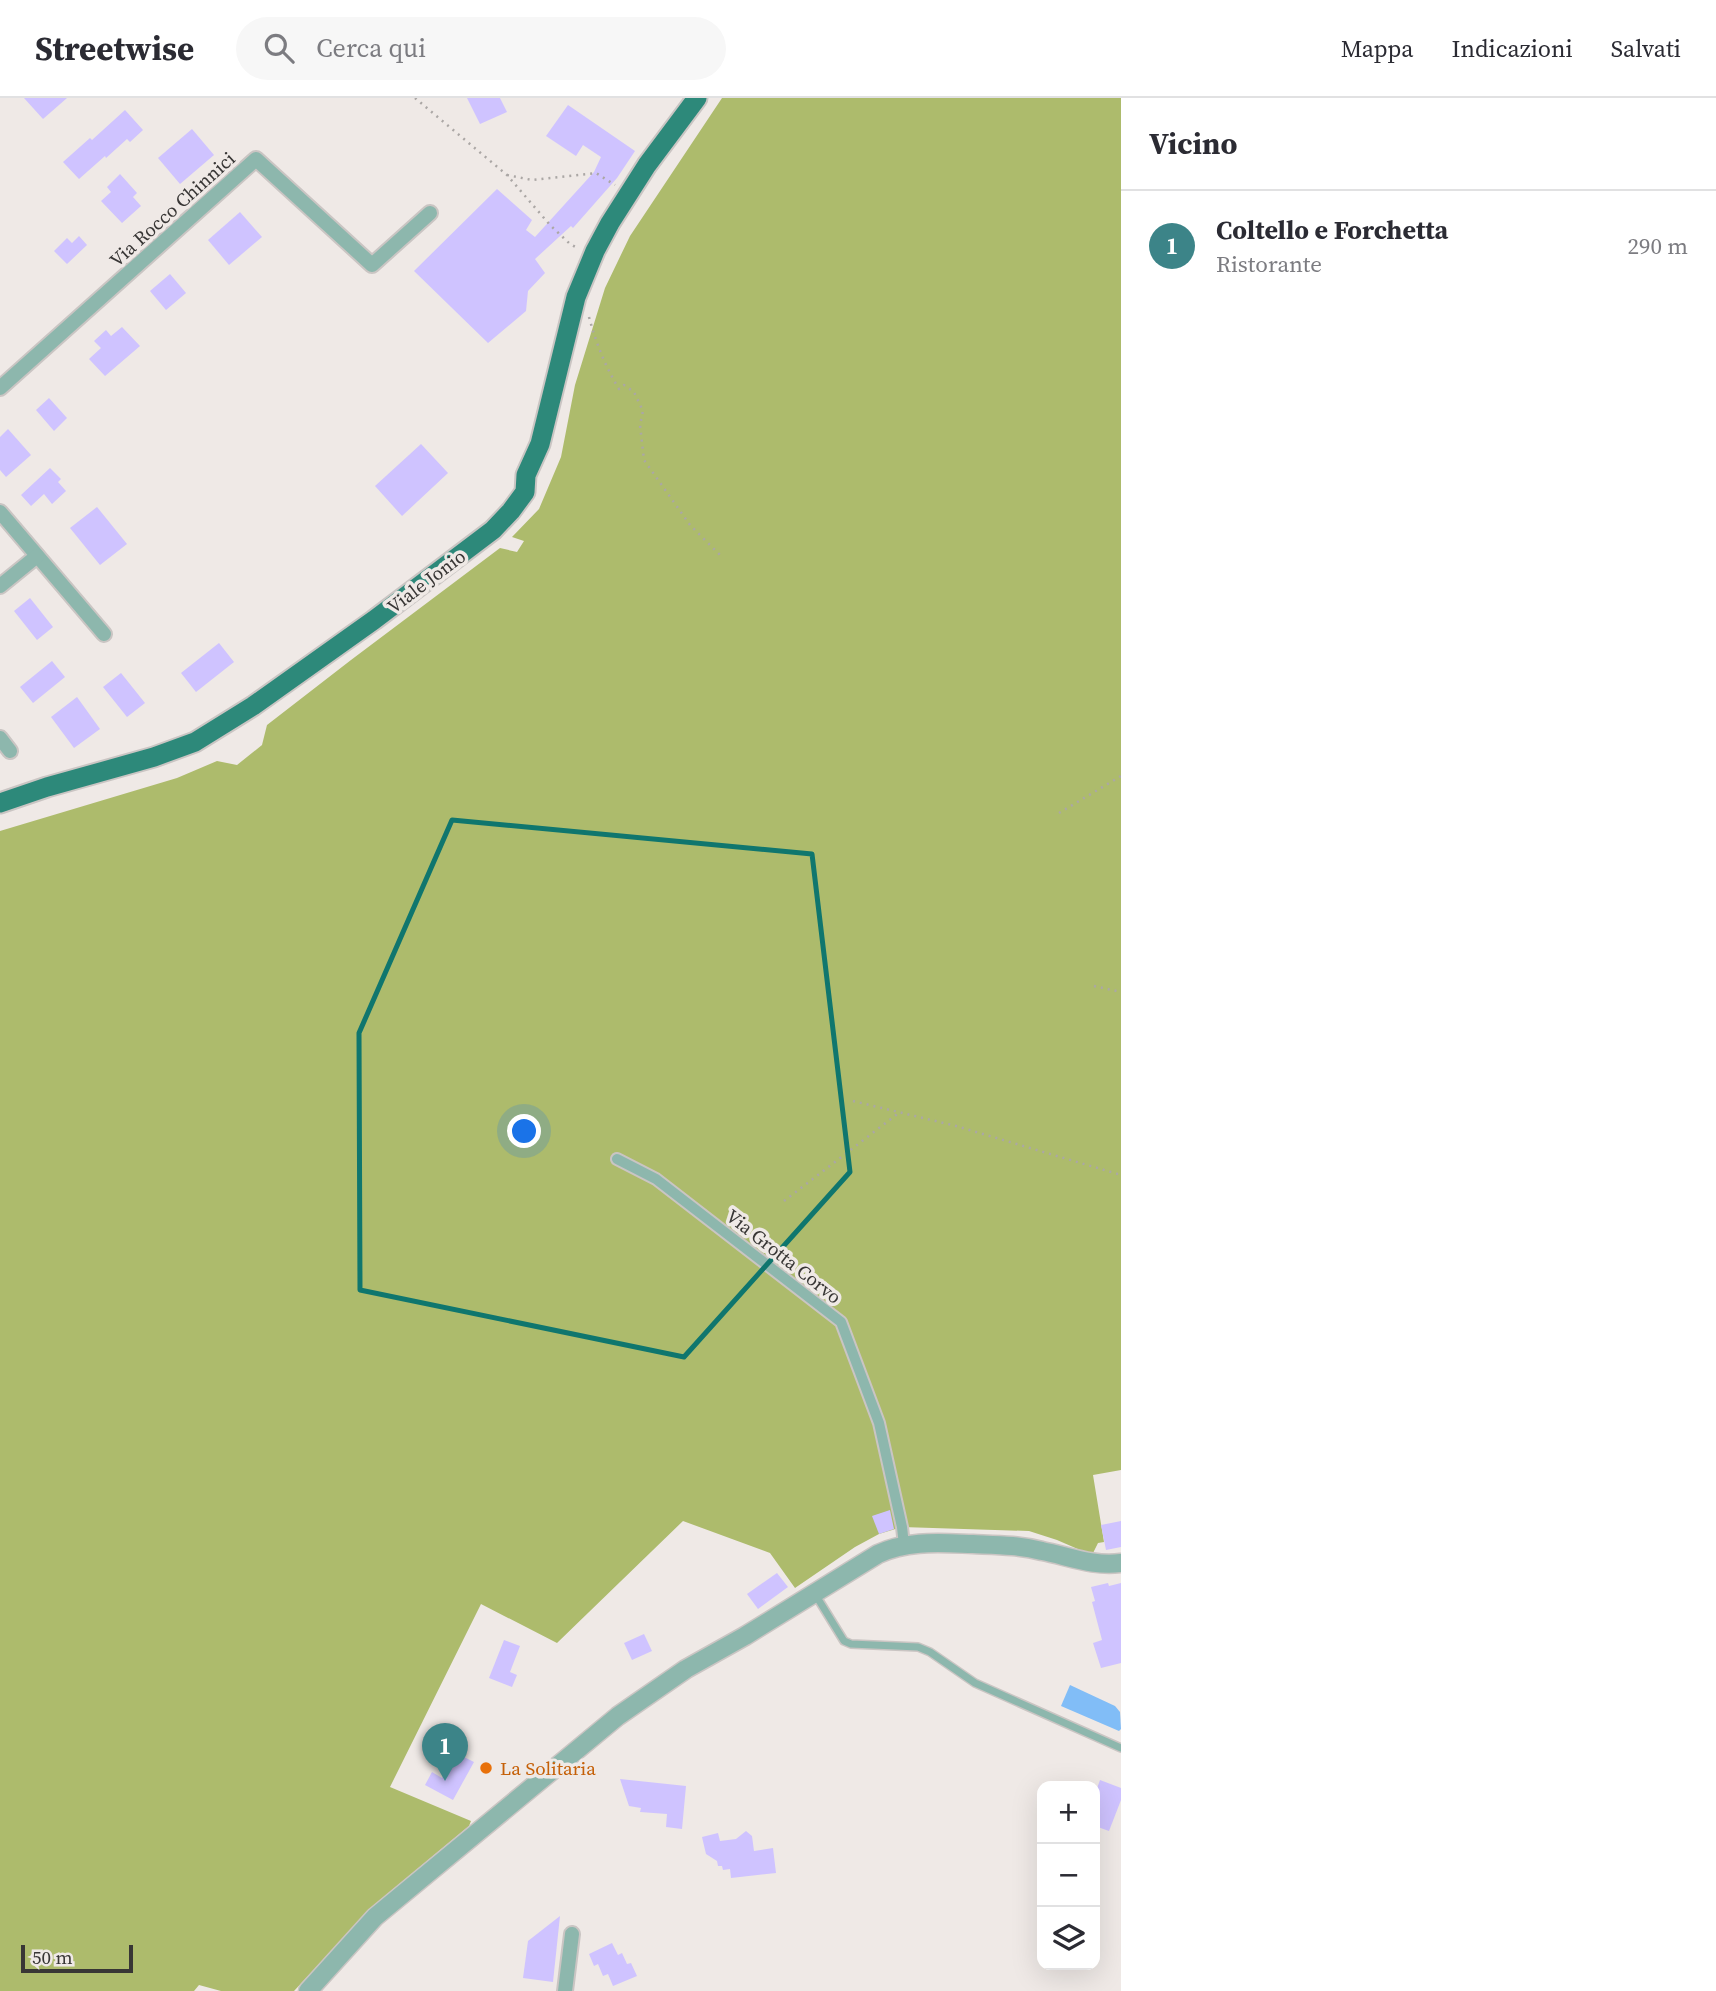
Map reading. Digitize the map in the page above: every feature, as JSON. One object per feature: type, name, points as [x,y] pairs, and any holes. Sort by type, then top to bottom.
[{"type":"main road","name":"Viale Jonio","points":[[0,803],[195,742],[253,706],[374,620],[493,530],[525,492],[526,475],[540,444],[566,334],[581,286],[610,223],[685,98]]},
{"type":"main road","name":"Viale Jonio","points":[[647,165],[697,98]]},
{"type":"street","name":"Via Rocco Chinnici","points":[[0,388],[257,159],[372,265],[430,213]]},
{"type":"street","points":[[0,512],[104,634]]},
{"type":"street","points":[[0,586],[37,556]]},
{"type":"street","points":[[0,738],[10,751]]},
{"type":"street","name":"Via Grotta Corvo","points":[[617,1159],[656,1178],[841,1322],[879,1423],[904,1545]]},
{"type":"street","points":[[308,1991],[375,1917],[618,1716],[686,1669],[878,1554],[890,1548],[926,1543],[1012,1546],[1091,1563],[1121,1563]]},
{"type":"street","points":[[565,1991],[572,1934]]},
{"type":"lane","points":[[815,1593],[844,1640],[851,1644],[918,1647],[930,1652],[975,1683],[1121,1748]]},
{"type":"path","points":[[415,98],[507,175],[550,225],[570,244],[581,250]]},
{"type":"path","points":[[507,175],[532,180],[596,173],[621,189]]},
{"type":"path","points":[[581,286],[606,368],[619,389],[624,385],[634,392],[643,411],[640,425],[644,460],[690,525],[720,555]]},
{"type":"path","points":[[1059,813],[1121,776]]},
{"type":"path","points":[[1094,986],[1121,992]]},
{"type":"path","points":[[853,1101],[956,1126],[1121,1175]]},
{"type":"path","points":[[784,1201],[900,1112]]},
{"type":"highlighted area","points":[[452,820],[812,854],[850,1172],[684,1357],[360,1290],[359,1033]]},
{"type":"green space","points":[[722,98],[1121,98],[1121,1470],[1093,1475],[1104,1542],[1098,1543],[1093,1553],[1087,1553],[1029,1531],[902,1527],[879,1534],[855,1547],[795,1588],[770,1553],[683,1521],[557,1643],[481,1604],[390,1787],[471,1821],[469,1826],[373,1906],[294,1991],[221,1991],[199,1985],[194,1991],[0,1991],[0,831],[177,778],[217,761],[237,765],[262,745],[267,725],[351,660],[500,548],[517,552],[524,541],[512,537],[539,509],[561,457],[575,385],[605,288],[630,236]]},
{"type":"water","points":[[1070,1685],[1115,1706],[1120,1712],[1121,1729],[1119,1731],[1061,1706]]},
{"type":"building","points":[[24,98],[67,98],[43,119]]},
{"type":"building","points":[[467,98],[500,98],[507,112],[480,124]]},
{"type":"building","points":[[568,105],[635,151],[617,178],[573,228],[571,226],[535,259],[545,273],[528,291],[526,311],[488,343],[414,271],[497,189],[532,220],[526,230],[535,237],[594,172],[601,157],[583,145],[576,156],[546,136]]},
{"type":"building","points":[[125,110],[143,130],[130,142],[127,139],[79,179],[63,162]]},
{"type":"building","points":[[192,129],[214,155],[180,184],[158,158]]},
{"type":"building","points":[[120,174],[137,193],[133,197],[141,206],[122,223],[101,201],[111,192],[107,187]]},
{"type":"building","points":[[240,212],[262,237],[229,265],[208,240]]},
{"type":"building","points":[[79,236],[87,245],[67,264],[54,251],[67,238],[72,243]]},
{"type":"building","points":[[170,274],[186,293],[166,310],[150,291]]},
{"type":"building","points":[[122,327],[140,346],[105,376],[89,359],[101,348],[94,341],[106,330],[111,336]]},
{"type":"building","points":[[49,398],[67,418],[54,431],[36,410]]},
{"type":"building","points":[[8,429],[31,455],[6,477],[0,470],[0,437]]},
{"type":"building","points":[[421,444],[448,473],[402,516],[375,486]]},
{"type":"building","points":[[50,468],[61,479],[58,482],[66,491],[52,504],[44,494],[31,506],[21,495]]},
{"type":"building","points":[[97,507],[127,544],[100,565],[70,528]]},
{"type":"building","points":[[30,598],[53,627],[37,640],[14,611]]},
{"type":"building","points":[[219,643],[234,662],[196,692],[181,673]]},
{"type":"building","points":[[52,661],[65,677],[33,703],[20,687]]},
{"type":"building","points":[[121,673],[145,703],[127,717],[103,687]]},
{"type":"building","points":[[77,697],[100,729],[74,748],[51,717]]},
{"type":"building","points":[[890,1510],[894,1529],[879,1534],[872,1516]]},
{"type":"building","points":[[1121,1521],[1121,1547],[1106,1550],[1101,1525]]},
{"type":"building","points":[[777,1573],[788,1587],[758,1609],[747,1594]]},
{"type":"building","points":[[1108,1583],[1109,1586],[1121,1583],[1121,1663],[1101,1668],[1093,1643],[1102,1640],[1091,1587]]},
{"type":"building","points":[[644,1634],[652,1651],[632,1660],[624,1643]]},
{"type":"building","points":[[504,1640],[520,1646],[510,1672],[517,1675],[512,1687],[489,1678]]},
{"type":"building","points":[[453,1756],[460,1760],[462,1756],[474,1762],[453,1800],[425,1785],[432,1772],[442,1778]]},
{"type":"building","points":[[620,1779],[686,1786],[682,1829],[666,1827],[667,1814],[640,1812],[641,1808],[629,1806]]},
{"type":"building","points":[[1100,1781],[1121,1788],[1121,1800],[1109,1831],[1100,1828]]},
{"type":"building","points":[[746,1831],[752,1836],[754,1851],[773,1848],[776,1873],[731,1878],[730,1869],[723,1870],[717,1861],[706,1854],[702,1837],[718,1833],[720,1841],[736,1839]]},
{"type":"building","points":[[560,1916],[553,1982],[523,1978],[528,1941]]},
{"type":"building","points":[[612,1943],[618,1955],[622,1953],[627,1964],[631,1963],[637,1976],[613,1986],[608,1974],[603,1976],[598,1964],[594,1966],[589,1954]]},
{"type":"place","name":"La Solitaria","points":[[486,1768]]},
{"type":"place","name":"Coltello e Forchetta","points":[[445,1781]]}]
